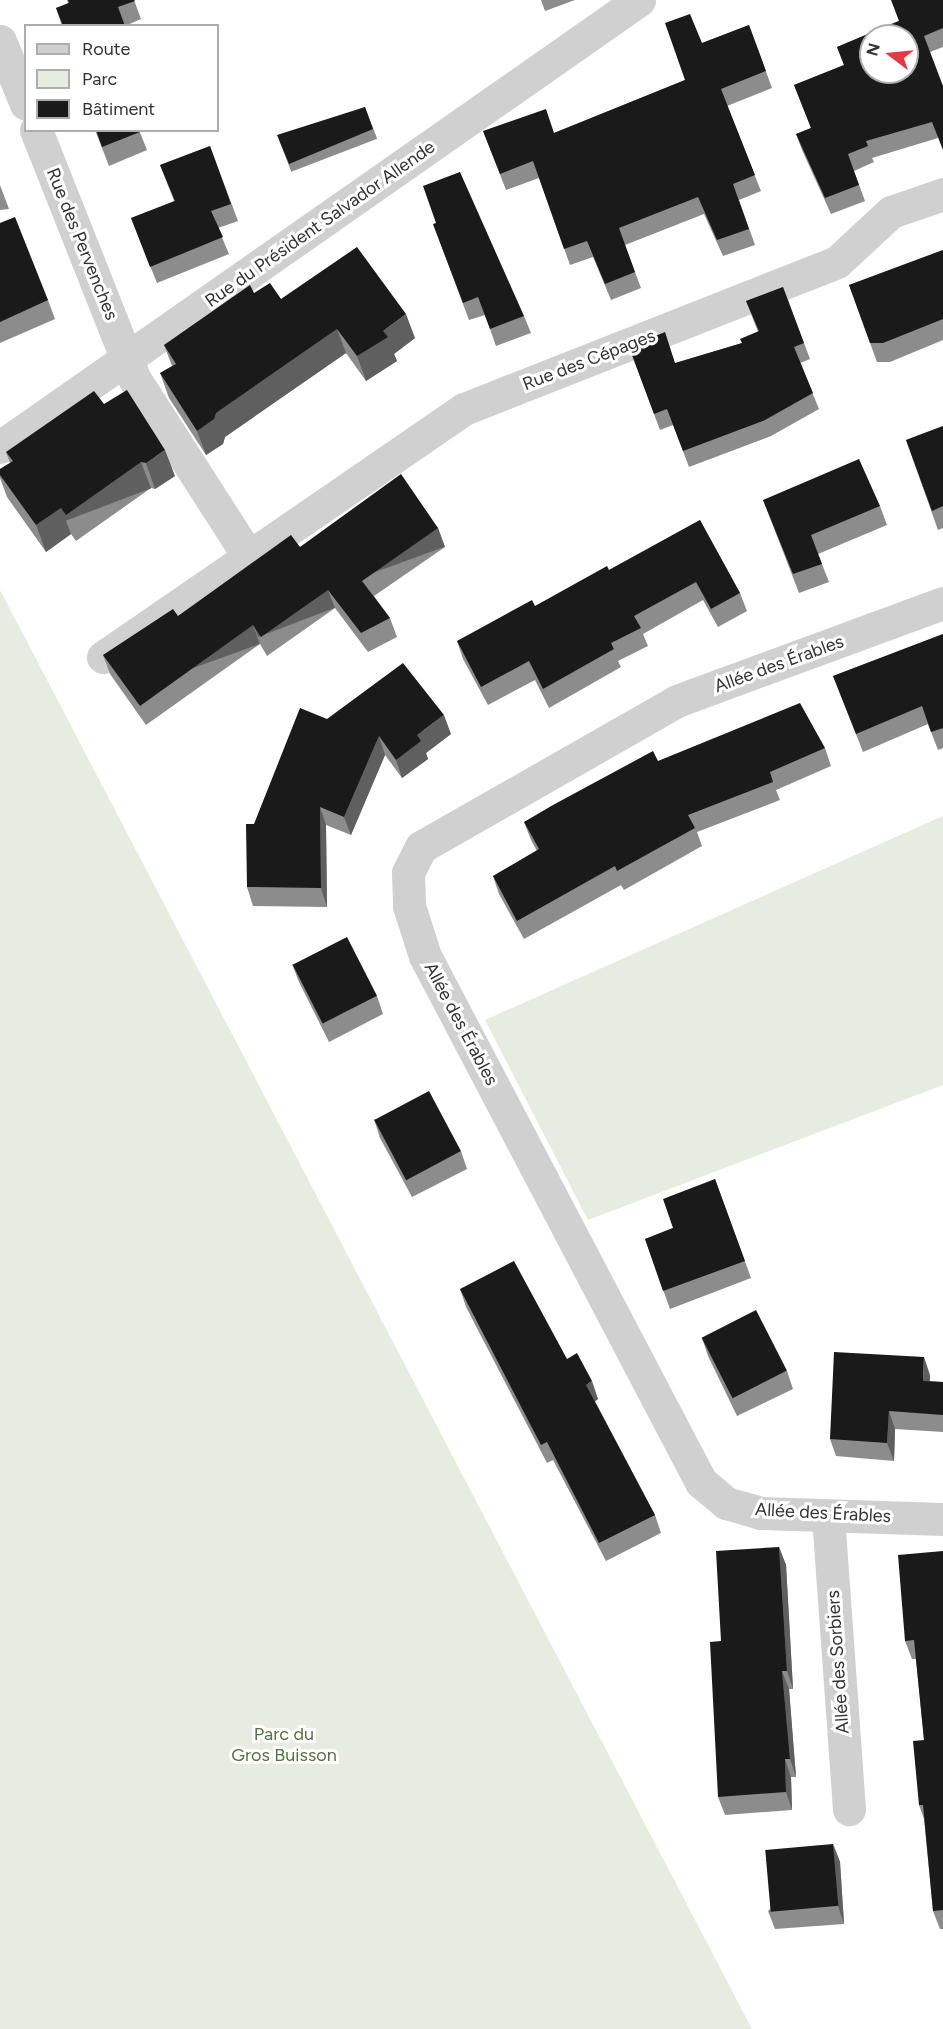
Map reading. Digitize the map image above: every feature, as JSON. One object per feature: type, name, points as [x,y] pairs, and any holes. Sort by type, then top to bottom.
[{"type":"street","name":"Rue du Président Salvador Allende","points":[[0,447],[639,0]]},
{"type":"street","points":[[0,41],[24,99]]},
{"type":"street","name":"Rue des Pervenches","points":[[37,132],[127,358]]},
{"type":"street","name":"Rue des Cépages","points":[[103,657],[464,409],[837,262],[891,212],[943,194]]},
{"type":"street","points":[[127,358],[134,378],[249,557]]},
{"type":"street","name":"Allée des Érables","points":[[943,603],[677,701],[421,847],[408,873],[409,906],[425,956],[701,1482],[726,1503],[760,1513],[943,1519]]},
{"type":"street","name":"Allée des Sorbiers","points":[[828,1516],[849,1809]]},
{"type":"green space","name":"Parc du Gros Buisson","points":[[0,590],[752,2029],[0,2029]]},
{"type":"green space","points":[[943,816],[943,1085],[588,1220],[485,1020]]},
{"type":"building","points":[[68,0],[135,1],[118,7],[124,24],[62,24],[56,8],[69,3]]},
{"type":"building","points":[[891,0],[943,0],[943,28],[924,36],[943,86],[943,150],[932,122],[866,141],[868,146],[848,154],[859,185],[825,198],[796,134],[811,128],[794,85],[844,65],[837,47],[859,38],[859,84],[919,84],[919,24],[892,24],[899,21]]},
{"type":"building","points":[[690,14],[702,43],[749,25],[766,71],[721,89],[755,175],[733,184],[749,229],[717,240],[698,197],[619,228],[635,272],[605,284],[587,241],[564,249],[533,161],[500,174],[483,131],[546,109],[554,133],[685,80],[665,23]]},
{"type":"building","points":[[365,107],[373,129],[289,164],[277,135]]},
{"type":"building","points":[[97,132],[140,132],[102,147]]},
{"type":"building","points":[[210,146],[231,204],[211,211],[223,237],[150,267],[131,218],[175,201],[160,165]]},
{"type":"building","points":[[460,172],[524,316],[490,329],[478,297],[463,303],[433,224],[436,223],[423,186]]},
{"type":"building","points":[[15,217],[48,300],[0,322],[0,223]]},
{"type":"building","points":[[357,247],[406,314],[383,331],[388,337],[357,356],[337,329],[216,413],[214,419],[197,431],[160,373],[176,364],[164,345],[250,285],[254,293],[270,283],[281,299]]},
{"type":"building","points":[[943,250],[943,319],[883,343],[870,343],[849,285]]},
{"type":"building","points":[[783,287],[804,343],[794,347],[813,393],[765,420],[683,451],[667,409],[654,414],[629,347],[665,332],[675,363],[742,343],[740,339],[759,331],[746,301]]},
{"type":"building","points":[[127,390],[165,450],[146,463],[141,462],[66,515],[61,508],[36,525],[0,475],[0,469],[13,461],[6,452],[94,391],[104,404]]},
{"type":"building","points":[[943,426],[943,506],[932,511],[906,440]]},
{"type":"building","points":[[859,459],[880,506],[811,535],[822,564],[793,574],[763,500]]},
{"type":"building","points":[[401,474],[438,528],[362,581],[390,618],[361,633],[328,590],[261,637],[253,625],[140,706],[103,655],[173,609],[178,616],[291,535],[300,547]]},
{"type":"building","points":[[700,520],[740,593],[711,609],[696,582],[634,616],[641,628],[611,643],[614,649],[543,689],[529,661],[481,687],[457,641],[532,600],[535,606],[607,566],[609,570]]},
{"type":"building","points":[[943,634],[943,728],[931,732],[922,706],[856,734],[833,676]]},
{"type":"building","points":[[403,663],[444,715],[417,735],[421,741],[396,760],[379,736],[344,817],[320,807],[321,888],[247,887],[246,824],[254,824],[300,708],[327,719]]},
{"type":"building","points":[[800,703],[825,748],[770,772],[773,782],[688,815],[695,828],[617,871],[615,866],[517,921],[493,876],[539,849],[524,822],[653,751],[658,761]]},
{"type":"building","points":[[347,937],[377,996],[323,1023],[293,965]]},
{"type":"building","points":[[429,1091],[461,1151],[406,1180],[374,1120]]},
{"type":"building","points":[[715,1179],[745,1261],[663,1291],[645,1239],[673,1228],[663,1199]]},
{"type":"building","points":[[514,1261],[567,1359],[577,1353],[592,1381],[586,1385],[655,1515],[599,1543],[547,1442],[541,1445],[460,1289]]},
{"type":"building","points":[[756,1310],[787,1371],[733,1398],[702,1338]]},
{"type":"building","points":[[834,1352],[924,1357],[923,1381],[943,1382],[943,1415],[889,1411],[887,1443],[830,1439]]},
{"type":"building","points":[[779,1547],[787,1671],[782,1671],[790,1759],[785,1759],[786,1792],[718,1797],[710,1642],[721,1641],[716,1551]]},
{"type":"building","points":[[943,1551],[943,1910],[933,1911],[923,1805],[919,1805],[913,1741],[924,1740],[914,1640],[905,1641],[898,1555]]},
{"type":"building","points":[[833,1844],[838,1906],[771,1912],[765,1850]]}]
